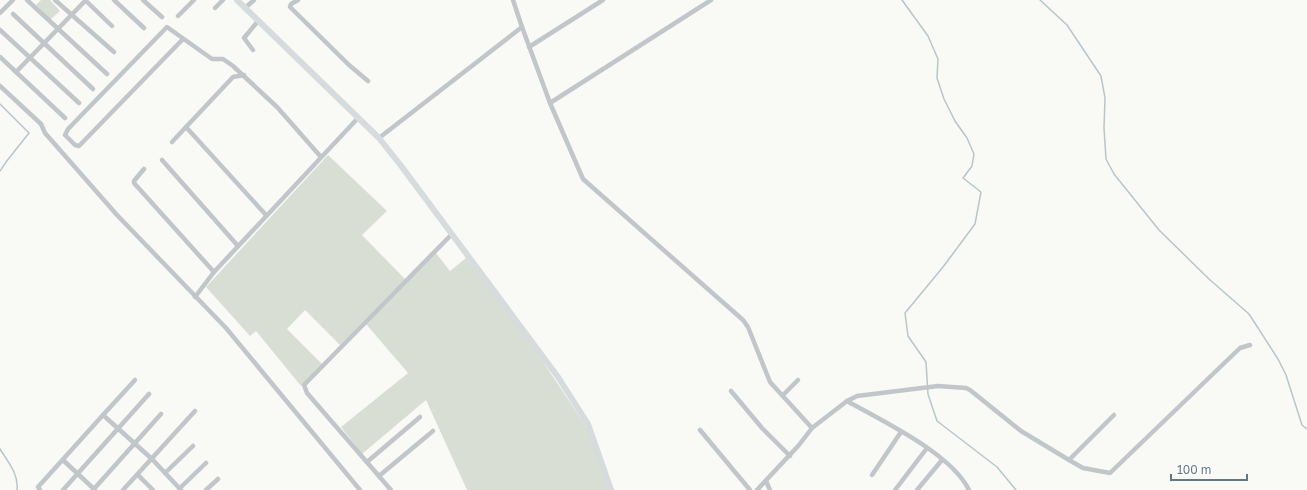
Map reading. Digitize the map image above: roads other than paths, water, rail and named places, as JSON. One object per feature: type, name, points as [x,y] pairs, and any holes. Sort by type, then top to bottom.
[{"type":"street","points":[[0,13],[13,0]]},
{"type":"street","points":[[27,0],[107,74]]},
{"type":"street","points":[[55,0],[71,16],[114,52]]},
{"type":"street","points":[[16,72],[85,0],[112,26]]},
{"type":"street","points":[[114,0],[144,28]]},
{"type":"street","points":[[143,0],[162,17]]},
{"type":"street","points":[[178,16],[194,0]]},
{"type":"street","points":[[215,8],[223,0]]},
{"type":"street","points":[[236,0],[378,138],[452,234],[558,377],[581,412],[592,434],[611,490]]},
{"type":"street","points":[[245,8],[254,0]]},
{"type":"street","points":[[298,0],[291,4],[290,7],[349,65],[368,81]]},
{"type":"street","points":[[513,0],[550,103],[584,179],[743,320],[748,327],[766,376],[812,428]]},
{"type":"street","points":[[529,47],[603,0]]},
{"type":"street","points":[[550,103],[711,0]]},
{"type":"street","points":[[13,14],[94,89]]},
{"type":"street","points":[[253,50],[244,38],[258,21]]},
{"type":"street","points":[[378,138],[522,27]]},
{"type":"street","points":[[183,39],[79,146],[75,145],[65,135],[68,129],[165,28],[170,28],[212,59],[226,61],[244,76],[277,107],[321,157]]},
{"type":"street","points":[[0,30],[79,103]]},
{"type":"street","points":[[0,57],[65,118]]},
{"type":"street","points":[[172,142],[233,77],[244,76]]},
{"type":"street","points":[[0,86],[41,124],[45,133],[117,215],[226,328],[360,490]]},
{"type":"street","points":[[195,297],[214,272],[358,118]]},
{"type":"street","points":[[186,127],[266,215]]},
{"type":"street","points":[[162,160],[238,246]]},
{"type":"street","points":[[144,169],[134,183],[214,272]]},
{"type":"street","points":[[392,490],[307,393],[304,385],[452,234]]},
{"type":"street","points":[[757,490],[790,456],[812,428],[847,401],[863,394],[922,389],[938,386],[966,388],[970,390],[1021,431],[1069,460],[1083,468],[1110,473],[1240,348],[1250,345]]},
{"type":"street","points":[[40,490],[38,487],[135,380]]},
{"type":"street","points":[[782,395],[798,380]]},
{"type":"street","points":[[731,391],[762,428],[790,456]]},
{"type":"street","points":[[63,490],[149,394]]},
{"type":"street","points":[[847,401],[927,448],[965,481],[967,489]]},
{"type":"street","points":[[124,490],[183,422],[195,411]]},
{"type":"street","points":[[63,460],[94,490],[161,414]]},
{"type":"street","points":[[103,415],[152,459],[180,489],[206,463]]},
{"type":"street","points":[[1069,460],[1114,415]]},
{"type":"street","points":[[367,462],[420,417]]},
{"type":"street","points":[[700,430],[750,490]]},
{"type":"street","points":[[379,476],[433,431]]},
{"type":"street","points":[[872,475],[901,432]]},
{"type":"street","points":[[165,473],[193,446]]},
{"type":"street","points":[[894,490],[927,448]]},
{"type":"street","points":[[917,490],[942,460]]},
{"type":"street","points":[[138,475],[153,490]]},
{"type":"street","points":[[206,490],[218,479]]},
{"type":"street","points":[[766,481],[770,490]]},
{"type":"waterway","points":[[902,0],[928,36],[938,59],[937,78],[944,99],[955,121],[967,138],[974,154],[972,166],[963,178],[981,192],[975,224],[943,267],[905,313],[908,336],[926,362],[928,394],[937,421],[997,467],[1016,490]]},
{"type":"waterway","points":[[1040,0],[1067,25],[1101,76],[1105,98],[1104,128],[1106,159],[1114,174],[1159,230],[1209,279],[1249,314],[1278,359],[1286,375],[1302,425],[1307,429]]},
{"type":"waterway","points":[[0,104],[29,133],[0,171]]},
{"type":"waterway","points":[[0,449],[15,473],[17,490]]}]
